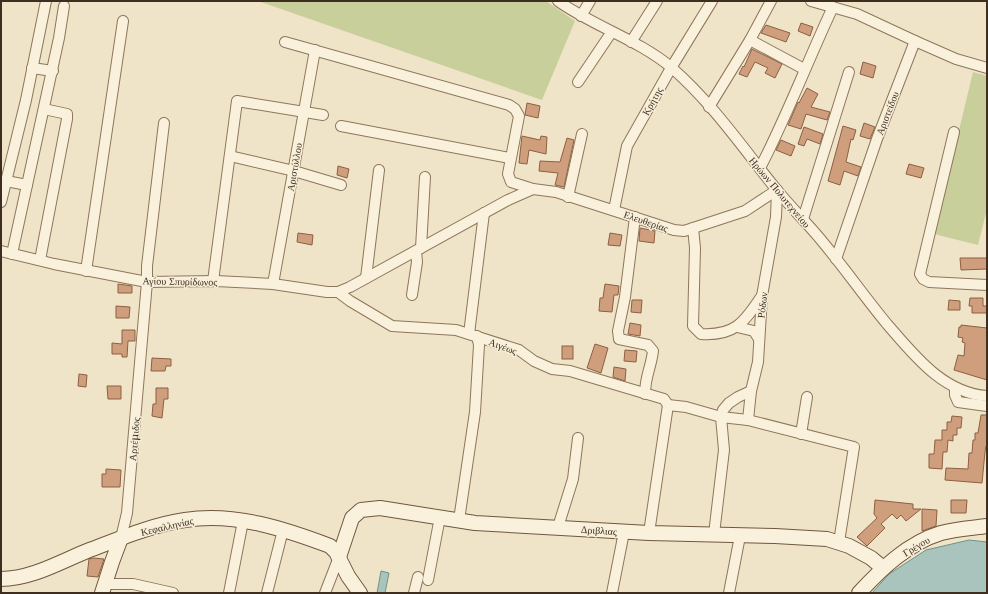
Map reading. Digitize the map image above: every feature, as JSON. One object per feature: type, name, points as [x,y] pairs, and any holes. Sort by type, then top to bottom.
[{"type":"street","points":[[1,202],[46,1]]},
{"type":"street","name":"Ηρώων Πολυτεχνείου","points":[[558,1],[611,33],[652,53],[689,84],[803,219],[912,353],[948,384],[962,392],[987,396]]},
{"type":"street","points":[[581,16],[590,1]]},
{"type":"street","points":[[631,42],[657,1]]},
{"type":"street","name":"Κρήτης","points":[[614,210],[627,146],[671,68],[712,1]]},
{"type":"street","points":[[709,107],[750,40],[771,1]]},
{"type":"street","points":[[811,1],[857,14],[956,59],[987,68]]},
{"type":"street","points":[[12,254],[52,71],[64,6]]},
{"type":"street","points":[[760,168],[776,136],[804,69],[833,7]]},
{"type":"street","points":[[86,271],[123,21]]},
{"type":"street","points":[[578,82],[611,33]]},
{"type":"street","points":[[750,40],[804,69]]},
{"type":"street","name":"Αριστείδου","points":[[836,259],[877,139],[915,41]]},
{"type":"street","points":[[285,42],[509,105],[515,109],[519,116],[510,158],[341,126]]},
{"type":"street","name":"Αριστύλλου","points":[[273,284],[315,50]]},
{"type":"street","points":[[32,68],[52,71]]},
{"type":"street","points":[[803,219],[849,72]]},
{"type":"street","points":[[213,281],[237,101],[323,115]]},
{"type":"street","points":[[40,260],[67,119],[67,114],[44,109]]},
{"type":"street","name":"Αρτέμιδος","points":[[104,588],[121,538],[127,513],[147,282],[147,266],[164,124]]},
{"type":"street","points":[[954,132],[920,274],[923,279],[929,282],[987,285]]},
{"type":"street","points":[[568,196],[582,134]]},
{"type":"street","points":[[230,156],[294,171],[341,185]]},
{"type":"street","name":"Ελευθερίας","points":[[510,158],[508,174],[511,182],[533,189],[556,192],[674,230],[684,231],[745,210],[777,190]]},
{"type":"street","points":[[366,278],[379,170]]},
{"type":"street","points":[[412,295],[417,262],[425,177]]},
{"type":"street","points":[[6,181],[27,185]]},
{"type":"street","points":[[338,292],[508,200],[533,189]]},
{"type":"street","name":"Ρόδων","points":[[748,420],[751,391],[758,362],[762,296],[776,217],[777,190]]},
{"type":"street","points":[[459,520],[474,412],[479,351],[473,335],[484,213]]},
{"type":"street","points":[[635,217],[625,297],[618,331],[619,339],[648,344],[653,351],[651,364],[645,378],[645,394]]},
{"type":"street","points":[[693,228],[695,248],[693,326],[702,334],[723,334],[737,327],[762,296]]},
{"type":"street","name":"Αγίου Σπυρίδωνος","points":[[1,251],[86,271],[147,282],[213,281],[273,284],[338,292]]},
{"type":"street","name":"Αιγέως","points":[[338,292],[362,309],[392,326],[450,329],[473,335],[519,350],[534,361],[552,369],[570,371],[664,399],[668,405]]},
{"type":"street","points":[[737,327],[754,331],[759,340]]},
{"type":"street","points":[[955,388],[955,395],[958,402],[987,406]]},
{"type":"street","points":[[714,534],[724,450],[721,417],[723,410],[729,403],[751,391]]},
{"type":"street","points":[[801,434],[807,397]]},
{"type":"street","points":[[648,533],[668,405],[686,407],[721,417],[748,420],[854,447],[839,542]]},
{"type":"street","points":[[558,527],[573,479],[578,438]]},
{"type":"street","name":"Δριβλιας","points":[[339,557],[352,518],[361,510],[380,508],[459,520],[624,532],[812,538],[839,542],[872,558],[883,568]]},
{"type":"street","points":[[414,593],[423,578],[440,517]]},
{"type":"street","name":"Κεφαλληνίας","points":[[1,579],[30,574],[121,538],[156,526],[185,520],[215,518],[243,521],[283,530],[330,546],[339,557],[348,576],[360,593]]},
{"type":"street","points":[[229,593],[243,521]]},
{"type":"street","name":"Γρέγου","points":[[859,593],[883,568],[914,546],[937,534],[987,526]]},
{"type":"street","points":[[266,593],[283,530]]},
{"type":"street","points":[[612,593],[624,532]]},
{"type":"street","points":[[729,593],[740,536]]},
{"type":"street","points":[[325,593],[339,557]]},
{"type":"street","points":[[104,588],[133,584],[173,593]]},
{"type":"green space","points":[[258,1],[546,1],[575,21],[542,100]]},
{"type":"green space","points":[[973,72],[987,76],[987,209],[978,245],[934,234]]},
{"type":"water","points":[[969,540],[987,542],[987,593],[872,593],[889,574],[926,550]]},
{"type":"water","points":[[381,571],[389,573],[385,593],[377,593]]},
{"type":"building","points":[[801,23],[813,27],[810,36],[798,31]]},
{"type":"building","points":[[766,25],[790,33],[786,42],[761,33]]},
{"type":"building","points":[[752,49],[782,64],[775,78],[765,73],[768,68],[755,62],[747,77],[739,74],[743,66],[744,67]]},
{"type":"building","points":[[863,62],[876,66],[873,78],[860,74]]},
{"type":"building","points":[[807,88],[818,94],[811,107],[830,112],[827,120],[806,114],[801,129],[788,125],[798,102],[799,103]]},
{"type":"building","points":[[527,103],[540,106],[538,118],[525,115]]},
{"type":"building","points":[[864,123],[875,127],[870,139],[860,136]]},
{"type":"building","points":[[843,126],[856,130],[853,140],[851,139],[846,162],[861,167],[858,176],[844,171],[840,185],[828,181]]},
{"type":"building","points":[[804,127],[823,134],[820,144],[807,139],[804,146],[798,144]]},
{"type":"building","points":[[522,136],[540,140],[541,136],[547,137],[546,154],[529,150],[527,164],[519,163]]},
{"type":"building","points":[[567,138],[574,140],[564,187],[555,185],[558,173],[539,171],[540,161],[560,162]]},
{"type":"building","points":[[781,140],[795,146],[791,156],[776,150]]},
{"type":"building","points":[[909,164],[924,168],[921,178],[906,174]]},
{"type":"building","points":[[338,166],[349,169],[347,178],[337,175]]},
{"type":"building","points":[[640,228],[655,231],[654,243],[639,241]]},
{"type":"building","points":[[298,233],[313,235],[312,245],[297,242]]},
{"type":"building","points":[[610,233],[622,235],[620,246],[608,245]]},
{"type":"building","points":[[960,258],[987,258],[987,269],[961,270]]},
{"type":"building","points":[[118,284],[132,286],[132,293],[118,293]]},
{"type":"building","points":[[605,284],[619,286],[618,295],[614,295],[612,312],[599,311],[600,298],[603,298]]},
{"type":"building","points":[[970,298],[983,298],[983,306],[987,306],[987,313],[972,313],[972,306],[969,306]]},
{"type":"building","points":[[632,300],[642,300],[641,313],[631,312]]},
{"type":"building","points":[[949,300],[960,301],[960,310],[948,310]]},
{"type":"building","points":[[116,306],[130,307],[129,318],[116,318]]},
{"type":"building","points":[[630,323],[641,325],[640,336],[628,334]]},
{"type":"building","points":[[961,325],[987,328],[987,380],[954,370],[958,355],[964,356],[965,343],[962,342],[963,338],[958,337],[959,327],[961,327]]},
{"type":"building","points":[[122,330],[135,330],[135,341],[128,341],[127,357],[122,357],[122,354],[112,354],[112,343],[122,344]]},
{"type":"building","points":[[595,344],[608,348],[601,373],[587,368]]},
{"type":"building","points":[[562,346],[573,346],[573,359],[562,359]]},
{"type":"building","points":[[625,350],[637,351],[636,362],[624,361]]},
{"type":"building","points":[[152,358],[171,359],[171,366],[166,366],[165,371],[151,371]]},
{"type":"building","points":[[614,367],[626,369],[625,381],[613,377]]},
{"type":"building","points":[[79,374],[87,375],[86,387],[78,386]]},
{"type":"building","points":[[107,386],[121,386],[121,399],[108,399]]},
{"type":"building","points":[[156,388],[168,388],[168,399],[164,399],[162,418],[152,416],[153,404],[156,404]]},
{"type":"building","points":[[981,415],[987,415],[987,447],[986,446],[982,483],[945,480],[946,468],[968,469],[969,453],[972,453],[973,440],[975,440],[975,433],[978,433]]},
{"type":"building","points":[[952,416],[962,417],[961,428],[957,428],[957,435],[953,435],[953,441],[948,440],[947,452],[943,452],[942,469],[929,468],[929,454],[934,454],[935,440],[942,440],[942,430],[947,430],[947,422],[951,422]]},
{"type":"building","points":[[106,469],[121,470],[120,487],[102,487],[102,474],[106,474]]},
{"type":"building","points":[[875,500],[913,504],[913,509],[921,509],[906,521],[901,515],[897,519],[892,514],[881,524],[885,528],[867,546],[857,537],[877,518],[874,514]]},
{"type":"building","points":[[951,500],[967,500],[966,513],[951,513]]},
{"type":"building","points":[[922,509],[937,510],[936,526],[922,531]]},
{"type":"building","points":[[89,559],[104,559],[98,577],[87,576]]}]
